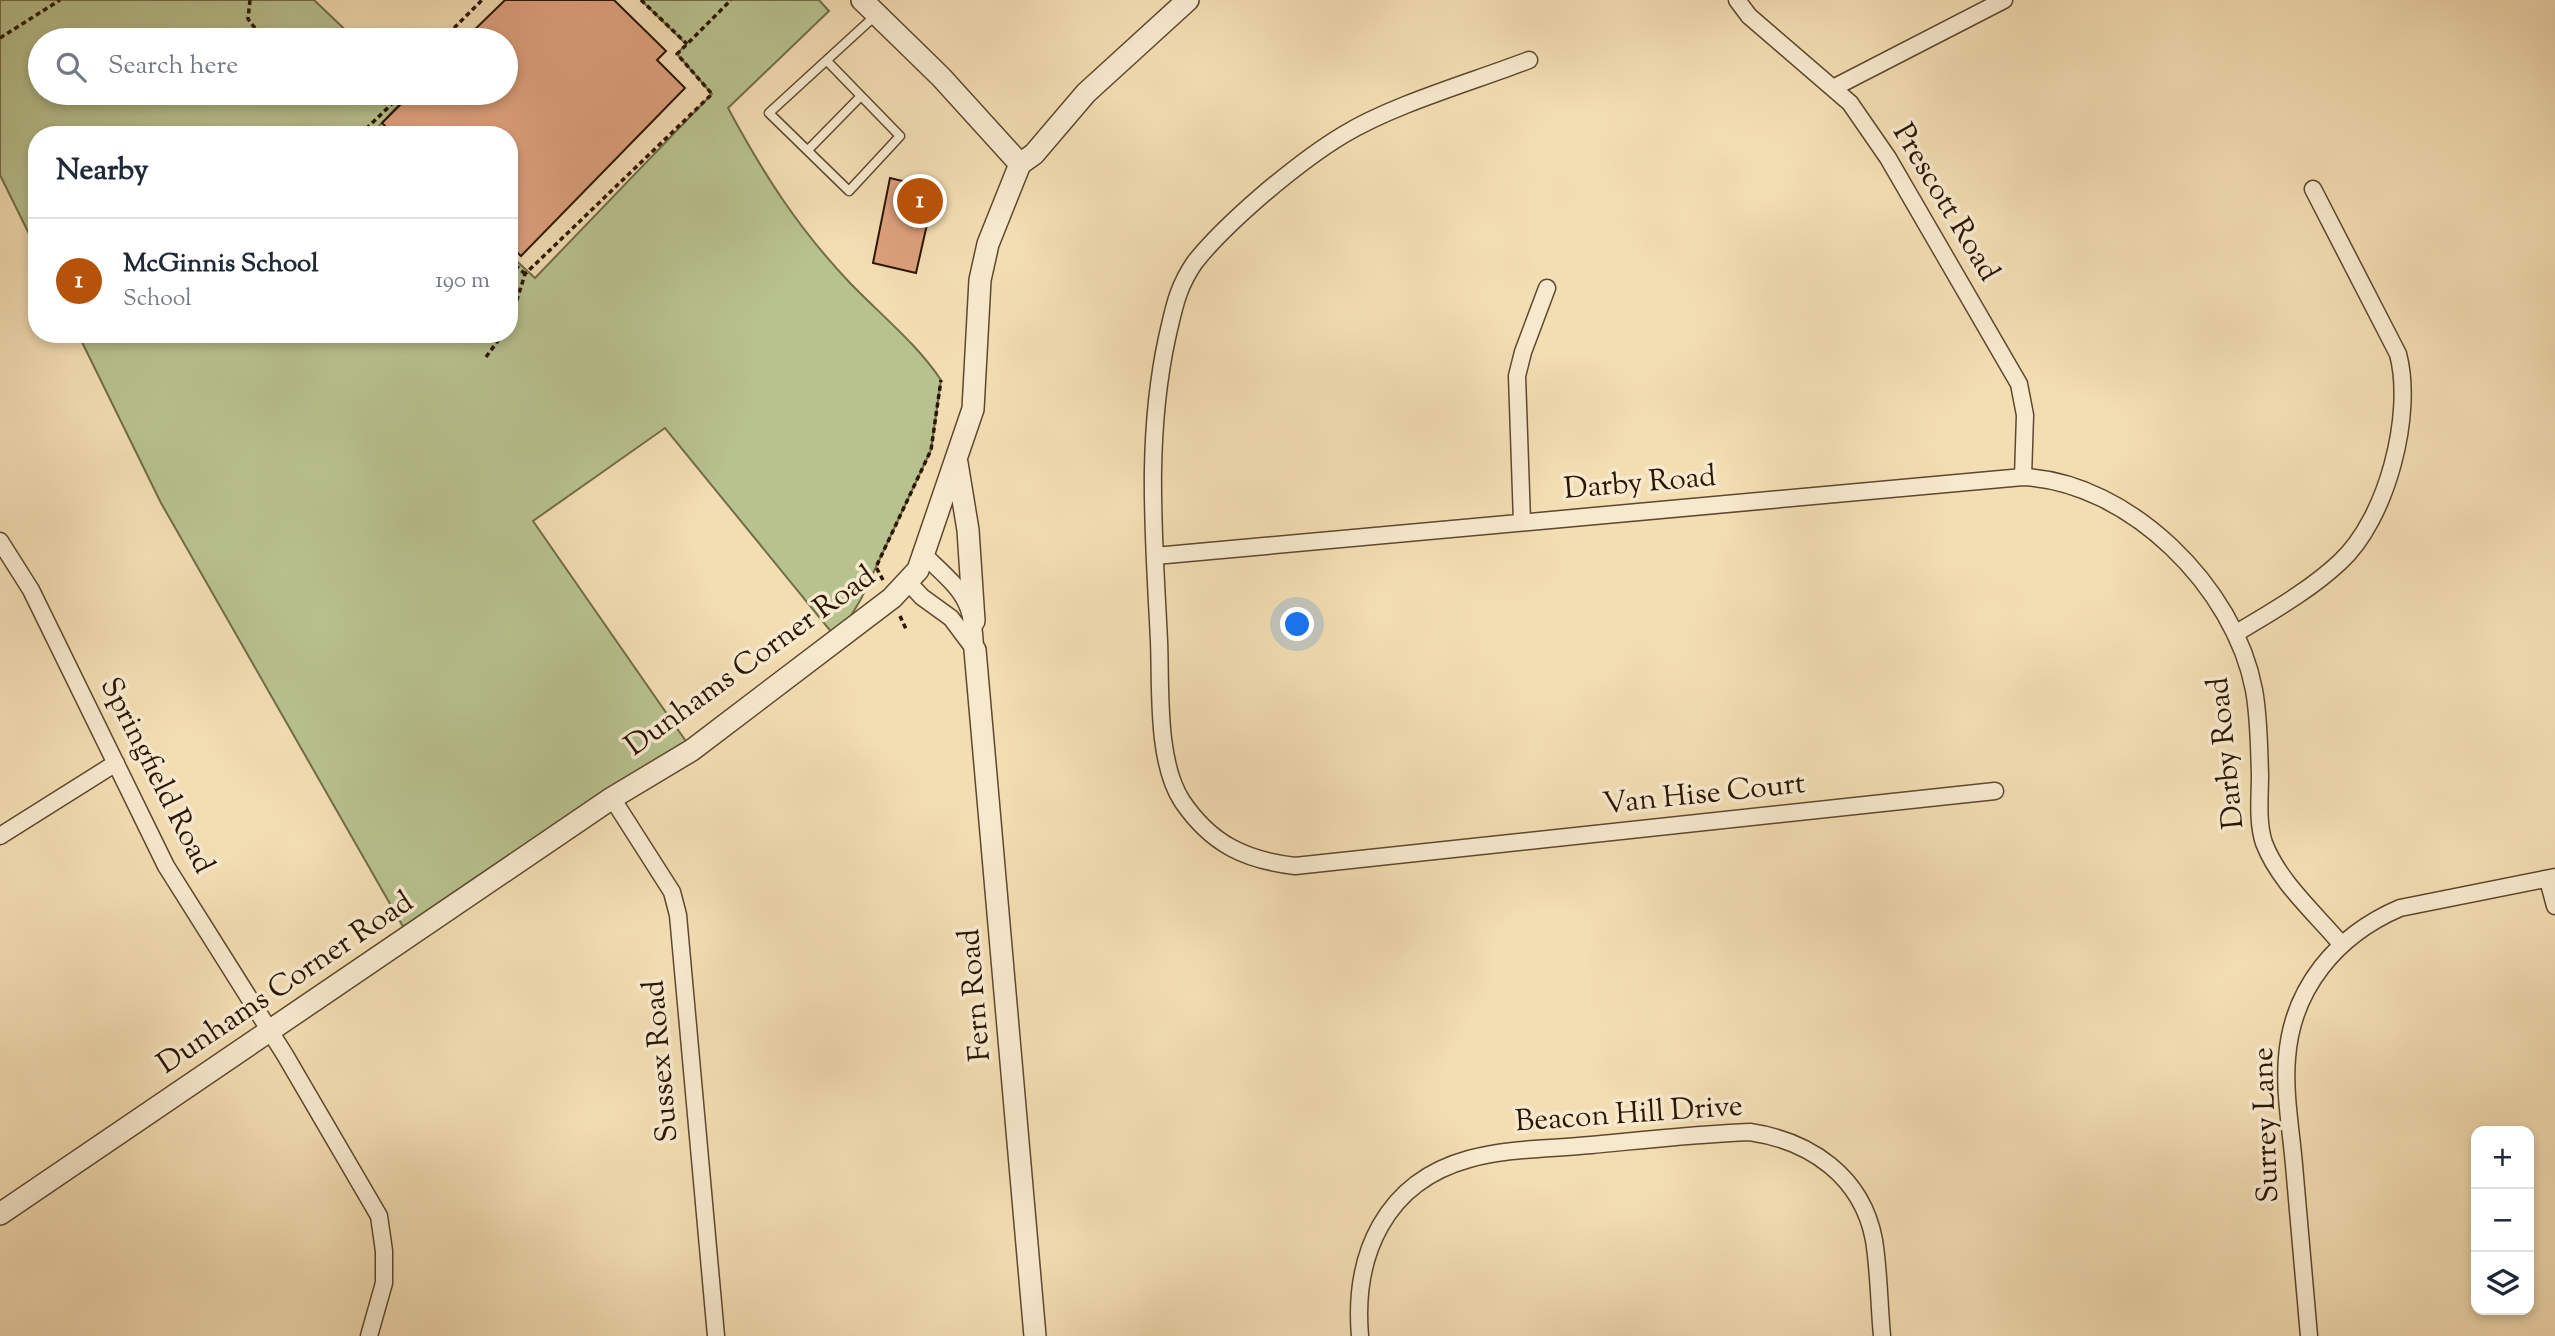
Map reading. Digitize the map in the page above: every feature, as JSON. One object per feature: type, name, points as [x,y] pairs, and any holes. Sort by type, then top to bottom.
[{"type":"street","name":"Dunhams Corner Road","points":[[0,1214],[612,798],[692,750],[892,598],[908,582],[918,570],[957,463],[973,409],[980,280],[988,244],[1020,164],[1034,153],[1086,93],[1188,0]]},
{"type":"street","name":"Prescott Road","points":[[1737,0],[1749,16],[1850,103],[1888,158],[2019,384],[2025,415],[2023,477]]},
{"type":"street","points":[[1833,88],[2004,0]]},
{"type":"street","points":[[869,8],[942,78],[1020,164]]},
{"type":"street","points":[[1155,556],[1151,463],[1161,366],[1178,290],[1196,261],[1233,220],[1304,160],[1345,133],[1530,60]]},
{"type":"street","points":[[2235,634],[2299,595],[2342,560],[2363,534],[2398,449],[2404,410],[2404,377],[2398,354],[2313,189]]},
{"type":"street","points":[[1522,522],[1517,376],[1547,288]]},
{"type":"street","points":[[957,463],[968,530],[974,621]]},
{"type":"street","name":"Darby Road","points":[[1155,556],[2023,477],[2054,482],[2099,499],[2157,534],[2197,574],[2235,634],[2254,691],[2264,842],[2280,873],[2341,944]]},
{"type":"street","name":"Springfield Road","points":[[0,541],[31,590],[166,866],[270,1032],[379,1216],[384,1251],[384,1283],[369,1336]]},
{"type":"street","name":"Fern Road","points":[[923,554],[962,591],[974,621],[1035,1336]]},
{"type":"street","name":"Van Hise Court","points":[[1155,556],[1163,727],[1169,773],[1181,800],[1206,829],[1231,849],[1260,862],[1295,866],[1419,855],[1995,791]]},
{"type":"street","points":[[908,582],[922,597],[951,618],[975,650]]},
{"type":"street","points":[[0,836],[116,764]]},
{"type":"street","name":"Sussex Road","points":[[612,798],[671,892],[678,915],[716,1336]]},
{"type":"street","points":[[2552,879],[2555,906]]},
{"type":"street","name":"Surrey Lane","points":[[2309,1336],[2287,1059],[2292,1023],[2305,990],[2341,944],[2365,925],[2400,908],[2552,879]]},
{"type":"street","name":"Beacon Hill Drive","points":[[1360,1336],[1360,1280],[1374,1235],[1402,1197],[1441,1169],[1486,1155],[1750,1132],[1777,1136],[1815,1152],[1846,1180],[1861,1203],[1874,1241],[1882,1336]]},
{"type":"lane","points":[[827,61],[900,136],[849,191],[769,113],[827,61],[869,8]]},
{"type":"lane","points":[[808,150],[861,96]]},
{"type":"path","points":[[0,38],[60,0]]},
{"type":"path","points":[[250,0],[248,19],[255,28]]},
{"type":"path","points":[[454,28],[482,0]]},
{"type":"path","points":[[641,0],[687,44]]},
{"type":"path","points":[[518,298],[526,274],[712,94],[677,54],[731,0]]},
{"type":"path","points":[[369,126],[391,105]]},
{"type":"path","points":[[518,267],[526,274]]},
{"type":"path","points":[[486,357],[496,343]]},
{"type":"path","points":[[876,566],[932,450],[942,380]]},
{"type":"green space","points":[[0,0],[314,0],[343,28],[28,28],[28,105],[399,105],[379,126],[28,126],[28,232],[0,175]]},
{"type":"green space","points":[[641,0],[819,0],[829,11],[728,108],[769,178],[814,242],[850,283],[910,342],[941,380],[931,450],[861,599],[837,639],[665,428],[533,521],[692,750],[409,937],[161,503],[82,343],[518,343],[518,262],[535,278],[712,94],[677,54],[686,44]]},
{"type":"building","points":[[505,0],[614,0],[666,51],[657,60],[685,88],[521,256],[518,253],[518,126],[385,126],[382,123],[400,105],[518,105],[518,28],[476,28]]},
{"type":"building","points":[[890,178],[935,189],[916,273],[873,263]]},
{"type":"place","name":"McGinnis School","points":[[920,201]]}]
